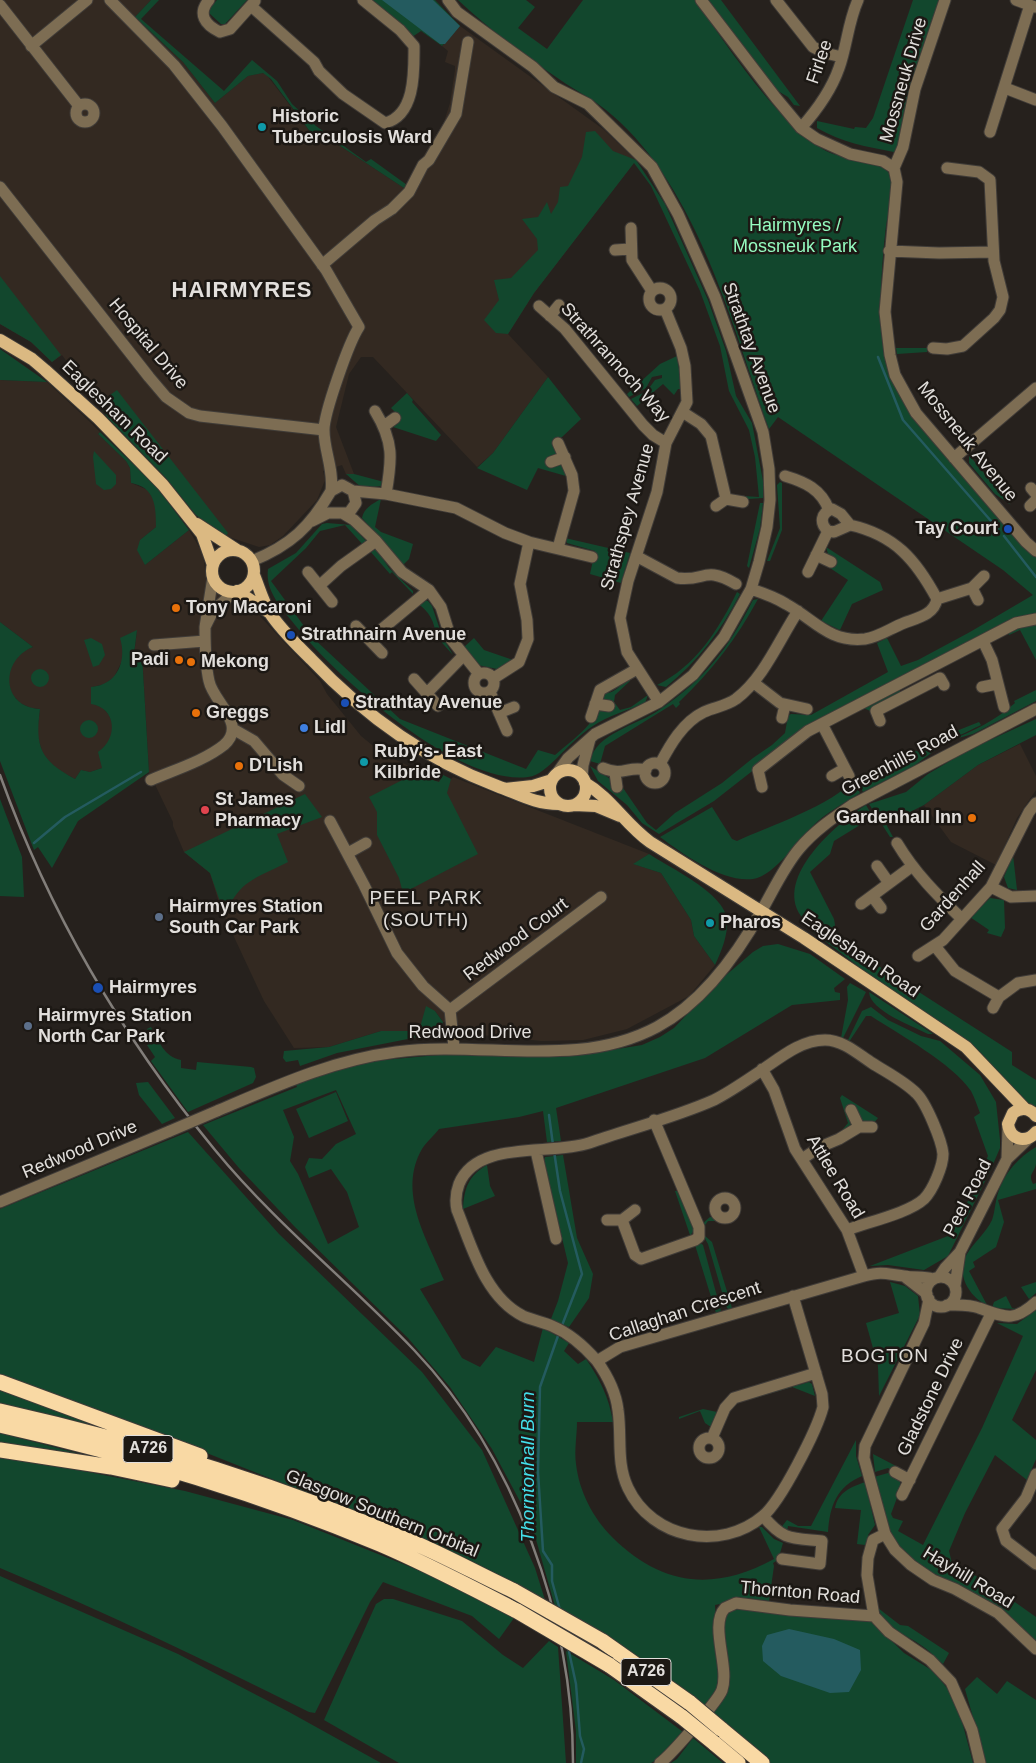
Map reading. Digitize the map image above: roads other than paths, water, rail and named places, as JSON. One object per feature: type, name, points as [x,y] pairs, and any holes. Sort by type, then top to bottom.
[{"type":"highway","name":"A726","points":[[0,1382],[197,1454],[261,1484]]},
{"type":"highway","name":"Glasgow Southern Orbital","points":[[0,1411],[112,1438],[261,1484],[420,1545],[514,1591],[602,1641],[690,1704],[762,1763]]},
{"type":"highway","name":"Glasgow Southern Orbital","points":[[0,1425],[95,1448],[252,1497],[380,1544],[517,1611],[609,1666],[682,1717],[738,1763]]},
{"type":"highway","name":"A726","points":[[0,1450],[111,1467],[252,1497]]},
{"type":"main road","name":"Eaglesham Road","points":[[0,340],[32,359],[98,418],[163,485],[202,534],[213,571]]},
{"type":"main road","name":"Eaglesham Road","points":[[193,521],[237,550]]},
{"type":"main road","points":[[270,613],[254,574],[252,561],[248,556],[237,550],[224,552],[219,555],[213,571],[220,588],[235,592],[270,613],[339,688],[379,722],[430,756],[469,776],[505,789],[526,800],[543,804],[574,805],[583,798],[584,781],[570,771],[533,786],[505,789]]},
{"type":"main road","points":[[235,592],[247,587],[254,574]]},
{"type":"main road","points":[[554,778],[550,790],[558,804]]},
{"type":"main road","name":"Eaglesham Road","points":[[584,781],[613,804],[622,817],[650,842],[761,911],[966,1048],[1032,1112]]},
{"type":"main road","name":"Eaglesham Road","points":[[574,805],[596,806],[622,817]]},
{"type":"main road","points":[[997,1080],[1008,1124],[1018,1138],[1033,1135]]},
{"type":"main road","points":[[1008,1124],[1013,1113],[1032,1112]]},
{"type":"street","points":[[32,46],[87,0]]},
{"type":"street","points":[[110,0],[174,65],[195,91],[322,265],[358,327],[326,411],[324,430],[331,466],[329,507],[361,526],[402,572],[429,590],[441,607],[451,639],[479,674]]},
{"type":"street","points":[[209,0],[203,7],[202,13],[206,21],[220,32],[230,29],[253,3],[314,62],[319,71],[343,94],[385,122],[394,118],[409,98],[414,76],[414,46],[400,30],[363,0]]},
{"type":"street","name":"Strathtay Avenue","points":[[448,0],[457,12],[533,67],[546,81],[588,104],[652,167],[669,195],[715,298],[766,446],[770,500],[767,528],[751,589],[736,618],[710,657],[693,675],[659,702],[603,730],[590,739],[568,758],[554,778]]},
{"type":"street","points":[[701,0],[801,128],[817,139],[850,154],[883,161],[894,168]]},
{"type":"street","points":[[776,0],[813,47],[825,53],[842,56]]},
{"type":"street","name":"Firlee","points":[[801,128],[828,94],[842,56],[852,12],[858,0]]},
{"type":"street","name":"Mossneuk Drive","points":[[894,168],[903,147],[915,89],[945,0]]},
{"type":"street","points":[[990,132],[1033,6],[1016,0]]},
{"type":"street","points":[[0,5],[79,106]]},
{"type":"street","points":[[322,265],[392,208],[417,179],[423,165],[429,160],[456,114],[468,42]]},
{"type":"street","points":[[1005,88],[1036,100]]},
{"type":"street","name":"Mossneuk Avenue","points":[[894,168],[897,182],[885,312],[891,362],[900,385],[911,404],[954,458],[1036,551]]},
{"type":"street","points":[[933,348],[947,349],[963,346],[994,318],[1000,310],[1003,297],[994,252],[990,180],[978,172],[947,168]]},
{"type":"street","name":"Hospital Drive","points":[[0,187],[152,381],[176,405],[200,416],[324,430]]},
{"type":"street","name":"Strathspey Avenue","points":[[631,228],[630,249],[638,271],[652,291]]},
{"type":"street","points":[[615,250],[630,249]]},
{"type":"street","points":[[890,251],[939,253],[994,252]]},
{"type":"street","name":"Strathspey Avenue","points":[[662,287],[668,290],[672,301],[665,309],[657,310],[651,305],[649,298],[652,291],[662,287]]},
{"type":"street","points":[[550,316],[559,305]]},
{"type":"street","name":"Strathrannoch Way","points":[[539,306],[565,329],[591,359],[606,382],[643,425],[653,435],[666,443]]},
{"type":"street","name":"Strathspey Avenue","points":[[659,702],[637,669],[624,641],[620,618],[628,581],[657,492],[666,443],[684,412],[688,391],[681,348],[665,309]]},
{"type":"street","points":[[954,458],[1036,388]]},
{"type":"street","points":[[310,522],[328,513],[340,513],[381,494],[392,459],[389,438],[375,411]]},
{"type":"street","points":[[684,412],[701,424],[711,436],[726,498]]},
{"type":"street","points":[[384,426],[395,418]]},
{"type":"street","points":[[558,443],[574,483],[574,491],[558,548]]},
{"type":"street","points":[[551,462],[565,457]]},
{"type":"street","points":[[331,466],[348,488],[361,526]]},
{"type":"street","points":[[785,476],[801,481],[818,492],[826,501],[829,510]]},
{"type":"street","points":[[252,561],[281,548],[310,522],[329,495],[348,488],[456,508],[505,533],[530,542],[592,557]]},
{"type":"street","points":[[726,498],[743,502]]},
{"type":"street","points":[[716,506],[726,498]]},
{"type":"street","points":[[751,589],[785,603],[820,629],[831,634],[865,639],[927,613],[934,607],[936,600],[908,554],[876,533],[850,525],[841,514],[832,509],[823,515],[822,524],[828,531],[834,532],[850,525]]},
{"type":"street","points":[[808,572],[828,531]]},
{"type":"street","points":[[319,586],[341,566],[376,541]]},
{"type":"street","points":[[494,678],[519,662],[528,639],[528,620],[520,584],[530,542]]},
{"type":"street","points":[[816,555],[831,562]]},
{"type":"street","points":[[636,556],[677,578],[684,579],[724,570],[736,584]]},
{"type":"street","points":[[213,571],[205,641],[209,683],[229,716],[233,729],[254,741],[283,776],[299,786]]},
{"type":"street","points":[[308,572],[332,602]]},
{"type":"street","points":[[936,600],[972,588],[984,576]]},
{"type":"street","points":[[972,588],[978,600]]},
{"type":"street","points":[[370,639],[429,590]]},
{"type":"street","points":[[206,627],[213,611],[235,592]]},
{"type":"street","points":[[660,764],[672,741],[690,724],[703,713],[725,706],[754,683],[798,611]]},
{"type":"street","points":[[762,786],[758,770],[808,732],[863,701],[983,642],[1016,623],[1036,619]]},
{"type":"street","points":[[356,626],[382,653]]},
{"type":"street","points":[[154,645],[205,641]]},
{"type":"street","points":[[983,642],[992,660],[1004,707]]},
{"type":"street","points":[[427,693],[463,656]]},
{"type":"street","points":[[590,718],[600,690],[637,669]]},
{"type":"street","points":[[486,673],[494,678],[495,684],[490,692],[484,694],[475,688],[474,681],[479,674],[486,673]]},
{"type":"street","points":[[880,721],[876,712],[908,694],[940,678],[944,685]]},
{"type":"street","points":[[414,679],[438,706]]},
{"type":"street","points":[[754,683],[785,705],[807,709]]},
{"type":"street","points":[[902,683],[908,694]]},
{"type":"street","points":[[982,687],[997,684]]},
{"type":"street","points":[[490,692],[507,731]]},
{"type":"street","points":[[595,704],[609,706]]},
{"type":"street","points":[[782,718],[785,705]]},
{"type":"street","points":[[499,713],[514,707]]},
{"type":"street","name":"Greenhills Road","points":[[761,911],[778,879],[799,849],[824,825],[852,805],[1036,709]]},
{"type":"street","points":[[822,724],[846,773],[832,776]]},
{"type":"street","points":[[151,780],[217,749],[225,744],[233,729]]},
{"type":"street","points":[[584,781],[583,765],[590,739]]},
{"type":"street","points":[[650,764],[660,764],[666,774],[661,782],[654,784],[649,781],[646,770],[650,764]]},
{"type":"street","points":[[603,768],[615,773],[632,769],[646,770]]},
{"type":"street","points":[[615,773],[617,787]]},
{"type":"street","name":"Gardenhall","points":[[918,956],[935,946],[991,886],[1029,812],[1036,803]]},
{"type":"street","points":[[330,821],[348,853],[397,953],[423,986],[450,1010],[454,1048]]},
{"type":"street","points":[[897,843],[911,867],[962,919]]},
{"type":"street","points":[[348,853],[366,844]]},
{"type":"street","points":[[877,866],[889,883]]},
{"type":"street","points":[[861,904],[911,867]]},
{"type":"street","points":[[991,886],[1011,897],[1036,896]]},
{"type":"street","points":[[872,896],[881,908]]},
{"type":"street","name":"Redwood Court","points":[[450,1010],[602,897]]},
{"type":"street","name":"Redwood Drive","points":[[0,1202],[292,1078],[352,1060],[396,1052],[454,1048],[562,1051],[586,1049],[610,1045],[655,1028],[680,1012],[702,993],[722,970],[761,911]]},
{"type":"street","points":[[935,946],[954,971],[999,997]]},
{"type":"street","points":[[993,1008],[999,997],[1018,983],[1036,980]]},
{"type":"street","name":"Callaghan Crescent","points":[[847,1230],[919,1203],[928,1194],[943,1159],[943,1153],[921,1099],[912,1090],[843,1044],[832,1041],[803,1044],[716,1099],[586,1144],[501,1154],[476,1162],[462,1178],[457,1191],[456,1205],[486,1280],[493,1290],[512,1309],[522,1315],[549,1324],[570,1335],[597,1361],[620,1347],[864,1276],[889,1272],[905,1277],[936,1278]]},
{"type":"street","name":"Attlee Road","points":[[762,1070],[774,1090],[795,1149],[847,1230],[864,1276]]},
{"type":"street","points":[[852,1110],[859,1127]]},
{"type":"street","points":[[622,1220],[636,1255],[641,1259],[695,1240],[700,1232],[654,1120]]},
{"type":"street","points":[[1007,1159],[1008,1124]]},
{"type":"street","points":[[802,1160],[820,1147],[839,1140],[859,1127],[872,1127]]},
{"type":"street","points":[[1007,1159],[1033,1135]]},
{"type":"street","points":[[541,1150],[552,1227],[556,1239]]},
{"type":"street","name":"Peel Road","points":[[960,1252],[1007,1159]]},
{"type":"street","points":[[607,1220],[622,1220],[635,1210]]},
{"type":"street","points":[[694,1218],[716,1211]]},
{"type":"street","points":[[540,1229],[552,1227]]},
{"type":"street","points":[[960,1252],[928,1286],[924,1323],[865,1446],[864,1458],[885,1534],[873,1540],[868,1558],[867,1574],[874,1616],[889,1632],[930,1660],[951,1682],[972,1730],[980,1763]]},
{"type":"street","points":[[924,1323],[954,1298],[960,1252]]},
{"type":"street","points":[[905,1277],[936,1305],[962,1304],[991,1314],[1013,1316],[1028,1310],[1036,1302]]},
{"type":"street","points":[[936,1278],[950,1279],[955,1287],[978,1308]]},
{"type":"street","points":[[597,1361],[607,1378],[618,1408],[621,1470],[628,1488],[641,1508],[663,1526],[678,1533],[700,1537],[731,1534],[763,1516],[776,1501],[822,1412],[824,1402],[793,1296]]},
{"type":"street","name":"Gladstone Drive","points":[[902,1496],[991,1314]]},
{"type":"street","points":[[712,1438],[725,1408],[734,1398],[816,1373]]},
{"type":"street","points":[[895,1472],[910,1480]]},
{"type":"street","points":[[1036,1474],[1030,1492],[1004,1524],[1002,1533],[1006,1541],[1036,1564]]},
{"type":"street","points":[[763,1516],[776,1531],[786,1538],[822,1541],[820,1564],[782,1559]]},
{"type":"street","name":"Hayhill Road","points":[[885,1534],[895,1550],[911,1565],[933,1580],[955,1589],[998,1613],[1036,1649]]},
{"type":"street","name":"Thornton Road","points":[[660,1763],[678,1746],[722,1691],[724,1674],[718,1619],[725,1608],[736,1603],[790,1610],[874,1616]]},
{"type":"water","points":[[382,0],[433,0],[460,26],[445,44],[440,44]]},
{"type":"water","points":[[789,1629],[834,1639],[860,1650],[861,1670],[849,1692],[830,1693],[781,1676],[763,1661],[762,1646],[767,1635]]},
{"type":"waterway","points":[[878,357],[903,420],[998,529]]},
{"type":"waterway","points":[[1004,536],[1036,577]]},
{"type":"waterway","points":[[34,843],[65,817],[141,772]]},
{"type":"waterway","name":"Thorntonhall Burn","points":[[549,1115],[553,1145]]},
{"type":"waterway","name":"Thorntonhall Burn","points":[[554,1151],[560,1191],[582,1274],[561,1328]]},
{"type":"waterway","name":"Thorntonhall Burn","points":[[559,1333],[540,1387],[538,1472],[543,1551],[552,1565],[552,1581],[560,1610]]},
{"type":"waterway","name":"Thorntonhall Burn","points":[[568,1647],[576,1684],[580,1736],[584,1749],[581,1763]]},
{"type":"railway","points":[[0,775],[41,876],[65,924],[91,972],[149,1063],[181,1107],[238,1177],[414,1350],[450,1392],[481,1439],[509,1489],[531,1542],[549,1597],[562,1652],[570,1708],[573,1763]]},
{"type":"place","name":"Historic Tuberculosis Ward","points":[[262,127]]},
{"type":"place","name":"Tay Court","points":[[1008,529]]},
{"type":"place","name":"Tony Macaroni","points":[[176,608]]},
{"type":"place","name":"Strathnairn Avenue","points":[[291,635]]},
{"type":"place","name":"Padi","points":[[179,660]]},
{"type":"place","name":"Mekong","points":[[191,662]]},
{"type":"place","name":"Strathtay Avenue","points":[[345,703]]},
{"type":"place","name":"Greggs","points":[[196,713]]},
{"type":"place","name":"Lidl","points":[[304,728]]},
{"type":"place","name":"Ruby's- East Kilbride","points":[[364,762]]},
{"type":"place","name":"D'Lish","points":[[239,766]]},
{"type":"place","name":"St James Pharmacy","points":[[205,810]]},
{"type":"place","name":"Gardenhall Inn","points":[[972,818]]},
{"type":"place","name":"Hairmyres Station South Car Park","points":[[159,917]]},
{"type":"place","name":"Pharos","points":[[710,923]]},
{"type":"place","name":"Hairmyres","points":[[98,988]]},
{"type":"place","name":"Hairmyres Station North Car Park","points":[[28,1026]]},
{"type":"district","name":"HAIRMYRES","points":[[242,291]]},
{"type":"district","name":"PEEL PARK (SOUTH)","points":[[426,910]]},
{"type":"district","name":"BOGTON","points":[[885,1357]]},
{"type":"park label","name":"Hairmyres / Mossneuk Park","points":[[795,236]]}]
